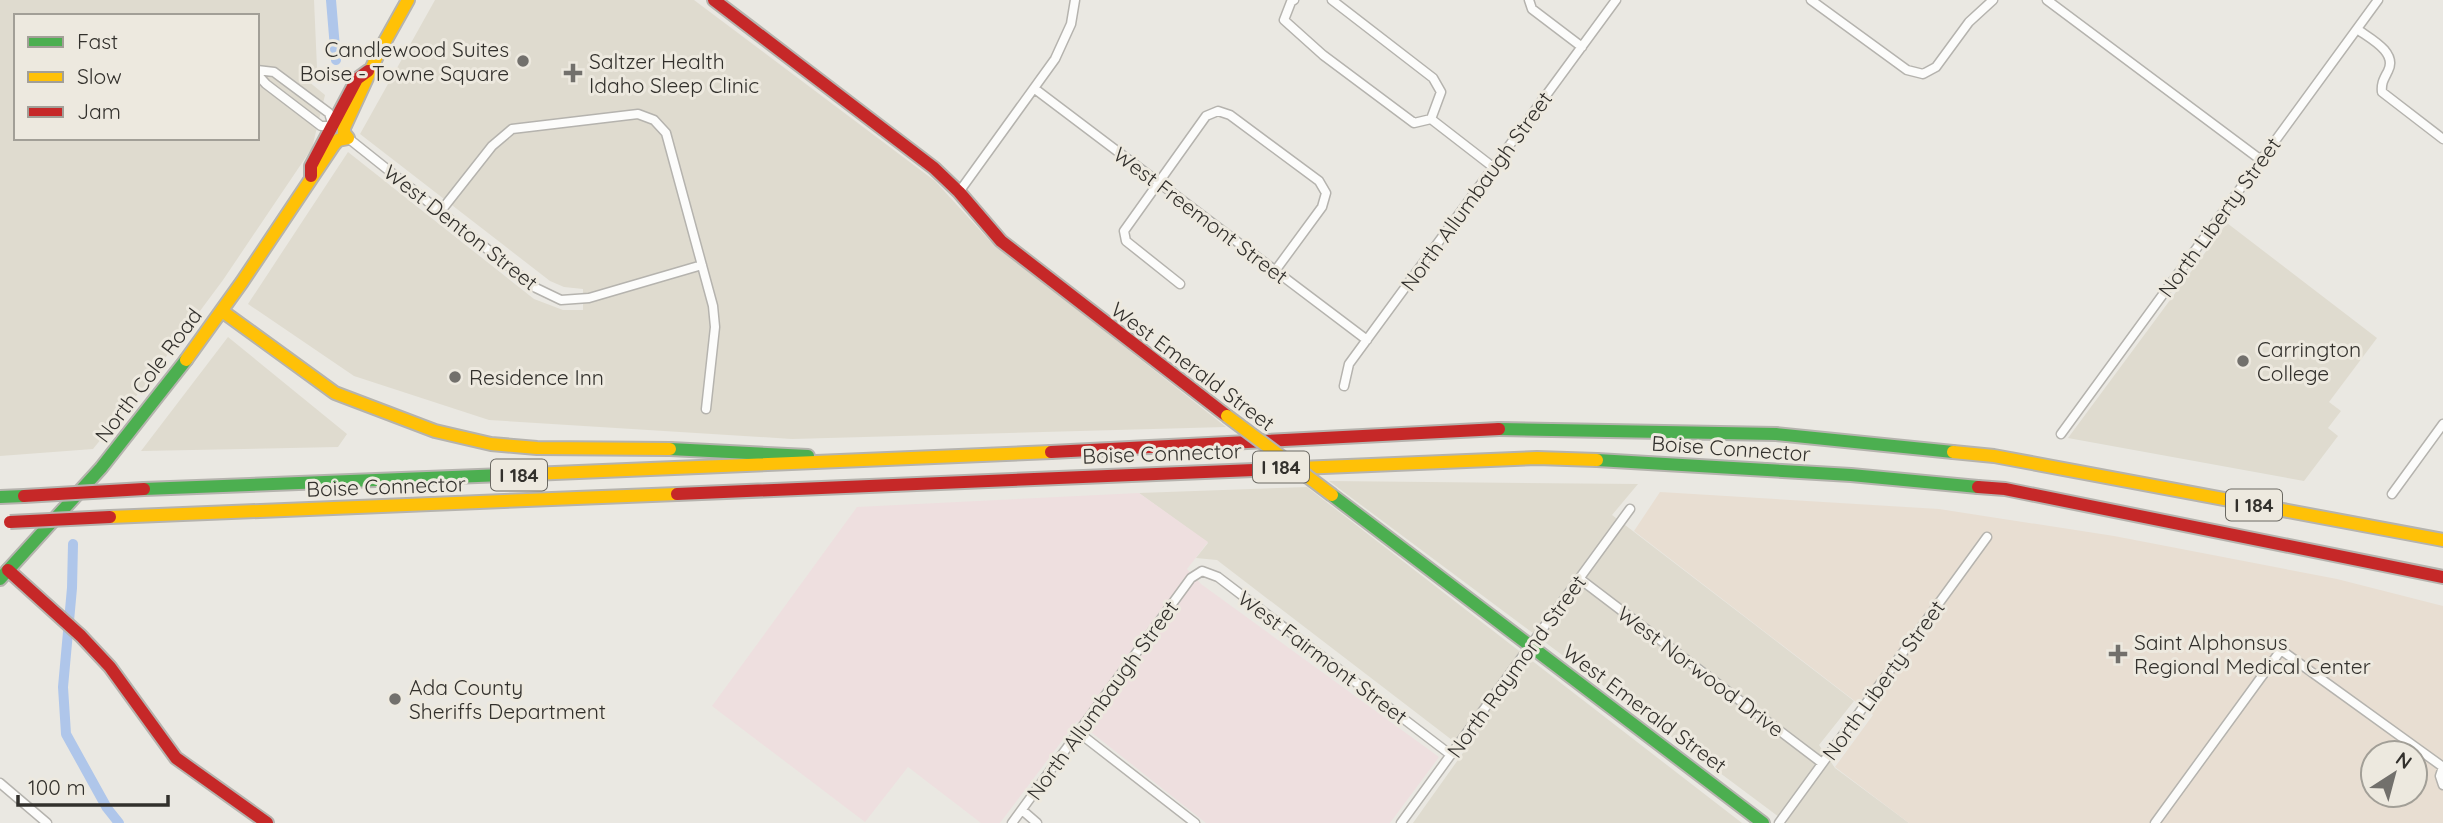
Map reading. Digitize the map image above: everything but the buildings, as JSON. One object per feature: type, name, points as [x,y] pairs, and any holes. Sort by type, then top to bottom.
[{"type":"main road","name":"North Cole Road","points":[[311,181],[311,166],[357,79],[371,69],[408,0]]},
{"type":"main road","name":"West Emerald Street","points":[[714,0],[914,152],[959,192],[1001,241],[1026,261],[1763,823]]},
{"type":"main road","name":"North Cole Road","points":[[4,574],[130,433],[222,310],[311,181],[324,174],[348,138],[371,85],[371,69]]},
{"type":"main road","points":[[222,310],[335,393],[435,431],[491,444],[537,448],[687,449],[894,460]]},
{"type":"main road","name":"Boise Connector","points":[[0,497],[894,460],[1510,428],[1776,434],[1994,456],[2443,540]]},
{"type":"main road","name":"Boise Connector","points":[[5,522],[1219,469],[1550,458],[1829,474],[2005,489],[2443,577]]},
{"type":"main road","points":[[4,574],[60,617],[110,667],[176,758],[267,823]]},
{"type":"street","points":[[959,192],[1035,89],[1064,43],[1075,0]]},
{"type":"street","points":[[1294,0],[1284,20],[1323,55],[1414,123],[1431,119]]},
{"type":"street","points":[[1332,0],[1433,78],[1441,92],[1431,119]]},
{"type":"street","points":[[1529,0],[1532,9],[1582,47]]},
{"type":"street","name":"North Allumbaugh Street","points":[[1344,386],[1349,364],[1616,0]]},
{"type":"street","points":[[1811,0],[1907,70],[1923,74],[1936,67],[1969,22],[1993,0]]},
{"type":"street","points":[[2048,0],[2260,160]]},
{"type":"street","name":"North Liberty Street","points":[[2061,434],[2378,0]]},
{"type":"street","points":[[2357,29],[2386,50],[2390,57],[2390,68],[2381,85],[2382,92],[2443,139]]},
{"type":"street","points":[[259,72],[274,72],[329,113],[333,126],[321,126],[265,84],[259,75]]},
{"type":"street","name":"West Freemont Street","points":[[1035,89],[1367,340]]},
{"type":"street","points":[[1180,284],[1126,241],[1124,231],[1206,116],[1218,111],[1230,115],[1319,181],[1326,193],[1322,207],[1275,271]]},
{"type":"street","points":[[440,212],[492,146],[512,129],[638,114],[654,120],[666,133],[713,306],[715,327],[706,409]]},
{"type":"street","points":[[1431,119],[1493,167]]},
{"type":"street","name":"West Denton Street","points":[[348,138],[536,288],[561,300],[589,298],[702,265]]},
{"type":"street","points":[[2392,494],[2443,424]]},
{"type":"street","name":"North Raymond Street","points":[[1401,823],[1630,509]]},
{"type":"street","name":"North Liberty Street","points":[[1779,823],[1987,537]]},
{"type":"street","name":"West Fairmont Street","points":[[1191,578],[1202,571],[1217,577],[1451,754]]},
{"type":"street","name":"North Allumbaugh Street","points":[[1012,823],[1191,578]]},
{"type":"street","name":"West Norwood Drive","points":[[1580,579],[1822,763]]},
{"type":"street","points":[[2155,823],[2281,650],[2443,767],[2440,776],[2443,786]]},
{"type":"street","points":[[1078,732],[1195,823]]},
{"type":"street","points":[[0,783],[47,823]]},
{"type":"street","points":[[1021,810],[1037,823]]},
{"type":"shaded area","points":[[0,0],[314,0],[317,68],[308,81],[325,95],[312,148],[223,280],[145,385],[93,449],[0,456]]},
{"type":"shaded area","points":[[435,0],[694,0],[935,181],[989,240],[1226,427],[792,439],[489,420],[354,376],[248,304],[348,152],[534,299],[563,310],[583,310],[583,289],[564,287],[550,281],[360,134]]},
{"type":"shaded area","name":"Carrington College","points":[[2227,223],[2377,338],[2329,402],[2341,411],[2328,428],[2338,436],[2304,481],[2068,438]]},
{"type":"shaded area","points":[[228,337],[347,434],[338,447],[141,451]]},
{"type":"shaded area","points":[[1329,481],[1638,484],[1612,515],[1854,701],[1819,745],[1835,768],[1909,823],[1787,823]]},
{"type":"shaded area","points":[[1307,487],[1742,823],[1413,823],[1465,750],[1217,560],[1196,558],[1208,543],[1139,493]]},
{"type":"shaded area","name":"Saint Alphonsus Regional Medical Center","points":[[1660,492],[1939,509],[2114,536],[2337,579],[2443,606],[2443,823],[1909,823],[1835,767],[1873,715],[1634,531]]},
{"type":"shaded area","points":[[1139,493],[1208,542],[1187,569],[1201,584],[1439,757],[1390,823],[1206,823],[1077,721],[1000,823],[981,823],[908,767],[865,822],[712,706],[857,507]]},
{"type":"waterway","points":[[331,0],[336,60]]},
{"type":"waterway","points":[[73,544],[63,687],[66,734],[107,808],[119,823]]},
{"type":"traffic: fast","points":[[0,579],[101,468],[186,360]]},
{"type":"traffic: fast","points":[[1499,429],[1776,434],[1953,452]]},
{"type":"traffic: fast","points":[[670,449],[808,456]]},
{"type":"traffic: fast","points":[[1597,460],[1851,475],[1978,487]]},
{"type":"traffic: fast","points":[[144,489],[531,474]]},
{"type":"traffic: fast","points":[[1332,495],[1763,823]]},
{"type":"traffic: fast","points":[[0,497],[24,496]]},
{"type":"traffic: slow","points":[[348,138],[344,128],[379,52],[408,0]]},
{"type":"traffic: slow","points":[[186,360],[333,146],[338,140],[348,138]]},
{"type":"traffic: slow","points":[[222,311],[335,393],[435,431],[491,444],[537,448],[670,449]]},
{"type":"traffic: slow","points":[[1227,416],[1332,495]]},
{"type":"traffic: slow","points":[[531,474],[1051,452]]},
{"type":"traffic: slow","points":[[1953,452],[1994,456],[2443,540]]},
{"type":"traffic: slow","points":[[1276,469],[1537,458],[1597,460]]},
{"type":"traffic: slow","points":[[110,517],[677,494]]},
{"type":"traffic: jam","points":[[714,0],[934,168],[959,192],[1001,241],[1227,416]]},
{"type":"traffic: jam","points":[[311,176],[311,166],[357,79],[368,71]]},
{"type":"traffic: jam","points":[[1051,452],[1499,429]]},
{"type":"traffic: jam","points":[[677,494],[1276,469]]},
{"type":"traffic: jam","points":[[1978,487],[2005,489],[2443,577]]},
{"type":"traffic: jam","points":[[24,496],[144,489]]},
{"type":"traffic: jam","points":[[10,522],[110,517]]},
{"type":"traffic: jam","points":[[8,570],[81,636],[110,667],[176,758],[267,823]]},
{"type":"place","name":"Candlewood Suites Boise - Towne Square","points":[[523,61]]},
{"type":"place","name":"Saltzer Health Idaho Sleep Clinic","points":[[573,73]]},
{"type":"place","name":"Carrington College","points":[[2243,361]]},
{"type":"place","name":"Residence Inn","points":[[455,377]]},
{"type":"place","name":"Saint Alphonsus Regional Medical Center","points":[[2118,654]]},
{"type":"place","name":"Ada County Sheriffs Department","points":[[395,699]]}]
